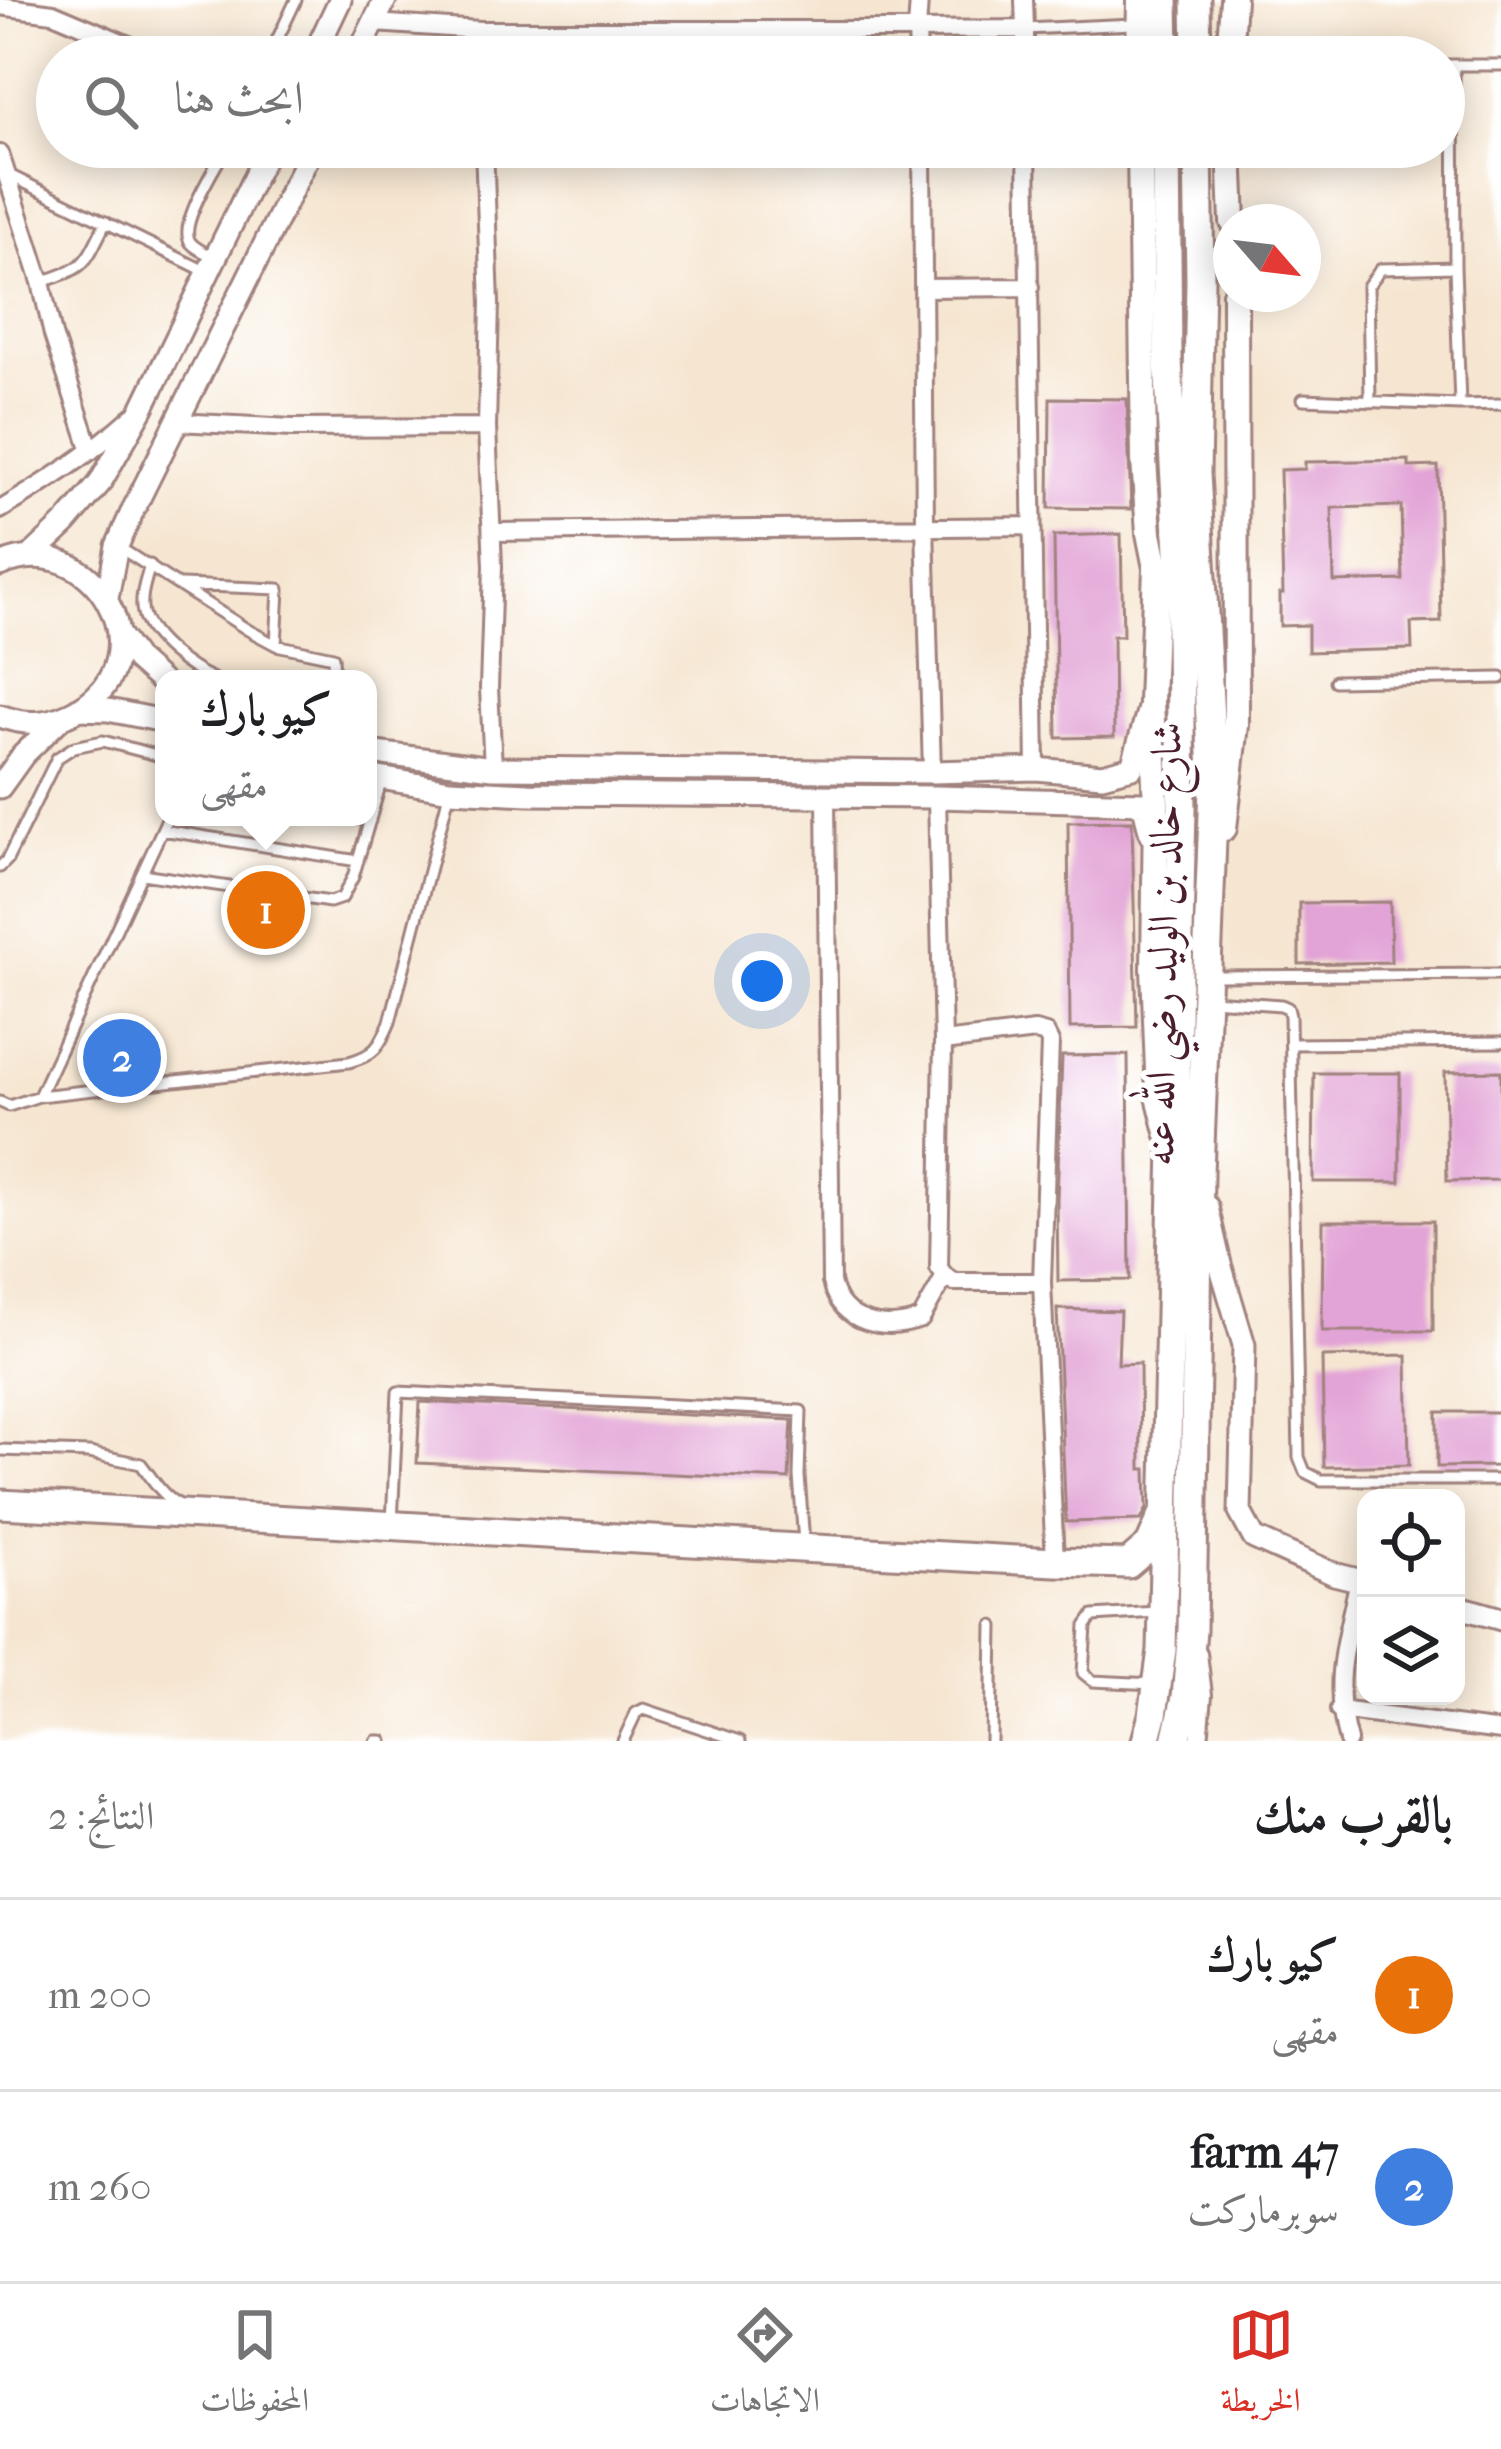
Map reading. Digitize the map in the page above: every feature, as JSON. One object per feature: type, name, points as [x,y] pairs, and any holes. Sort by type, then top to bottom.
[{"type":"main road","points":[[1164,0],[1165,36]]},
{"type":"main road","points":[[1196,0],[1197,36]]},
{"type":"main road","points":[[1230,36],[1233,0]]},
{"type":"main road","points":[[1139,168],[1144,460],[1156,568],[1150,701],[1156,803],[1154,969],[1159,1096],[1173,1151]]},
{"type":"main road","name":"شارع خالد بن الوليد رضي الله عنه","points":[[1146,1741],[1157,1684],[1162,1612],[1182,809],[1180,550],[1168,360],[1166,168]]},
{"type":"main road","name":"شارع خالد بن الوليد رضي الله عنه","points":[[1176,1741],[1192,1634],[1199,1173],[1214,788],[1196,473],[1198,168]]},
{"type":"main road","points":[[1232,168],[1233,204]]},
{"type":"main road","points":[[1206,981],[1236,724],[1235,312]]},
{"type":"main road","points":[[0,1504],[1128,1564],[1150,1545],[1164,1514]]},
{"type":"street","points":[[323,36],[340,0]]},
{"type":"street","points":[[367,36],[385,0]]},
{"type":"street","points":[[917,36],[919,0]]},
{"type":"street","points":[[1024,0],[1025,36]]},
{"type":"street","points":[[0,6],[56,7],[115,36]]},
{"type":"street","points":[[374,22],[480,30],[1025,29]]},
{"type":"street","points":[[480,30],[480,36]]},
{"type":"street","points":[[0,154],[91,451]]},
{"type":"street","points":[[0,565],[30,556],[100,483],[143,407],[259,168]]},
{"type":"street","points":[[107,598],[117,546],[303,168]]},
{"type":"street","points":[[485,168],[493,768]]},
{"type":"street","points":[[922,168],[932,772]]},
{"type":"street","points":[[1027,168],[1036,769]]},
{"type":"street","points":[[923,288],[1030,287]]},
{"type":"street","points":[[0,510],[91,451],[143,407]]},
{"type":"street","points":[[177,422],[292,428],[487,428]]},
{"type":"street","points":[[492,532],[1032,526]]},
{"type":"street","points":[[30,556],[82,571],[107,598],[119,635],[155,675]]},
{"type":"street","points":[[0,787],[23,755],[103,687],[112,670],[119,635]]},
{"type":"street","points":[[377,753],[493,768],[1036,769],[1102,775],[1132,767],[1150,701]]},
{"type":"street","points":[[0,716],[40,724],[108,710],[155,719]]},
{"type":"street","points":[[377,777],[450,790],[529,794],[1143,803],[1155,849]]},
{"type":"street","points":[[826,796],[834,1295],[850,1315],[880,1326],[904,1325],[921,1319],[945,1276]]},
{"type":"street","points":[[937,797],[943,1042],[939,1268],[954,1282],[1042,1282]]},
{"type":"street","points":[[943,1042],[1035,1031],[1046,1034],[1050,1042],[1042,1282],[1054,1562]]},
{"type":"street","points":[[1199,1173],[1244,1345],[1240,1512],[1254,1538],[1357,1580]]},
{"type":"street","points":[[1348,1741],[1340,1710],[1340,1668],[1358,1597]]},
{"type":"street","points":[[1465,1608],[1501,1618]]},
{"type":"street","points":[[1192,1634],[1201,1662],[1199,1741]]},
{"type":"street","points":[[1340,1710],[1501,1731]]},
{"type":"lane","points":[[278,36],[296,0]]},
{"type":"lane","points":[[1025,29],[1140,12]]},
{"type":"lane","points":[[1465,65],[1501,65]]},
{"type":"lane","points":[[212,266],[186,232],[188,218],[215,168]]},
{"type":"lane","points":[[1452,168],[1460,405]]},
{"type":"lane","points":[[8,173],[106,222],[212,266]]},
{"type":"lane","points":[[41,282],[82,266],[106,222]]},
{"type":"lane","points":[[1370,402],[1368,286],[1381,269],[1455,267]]},
{"type":"lane","points":[[1303,399],[1501,404]]},
{"type":"lane","points":[[117,546],[276,644],[333,657],[334,670]]},
{"type":"lane","points":[[150,565],[142,611],[170,650],[193,670]]},
{"type":"lane","points":[[181,585],[279,589],[276,644]]},
{"type":"lane","points":[[1335,681],[1501,678]]},
{"type":"lane","points":[[0,867],[57,758],[74,747],[103,741],[155,755]]},
{"type":"lane","points":[[3,1106],[39,1096],[349,1063],[368,1057],[390,1022],[450,790]]},
{"type":"lane","points":[[39,1096],[164,826]]},
{"type":"lane","points":[[142,874],[330,902],[342,898],[348,889],[368,826]]},
{"type":"lane","points":[[162,830],[358,861]]},
{"type":"lane","points":[[1206,981],[1501,974]]},
{"type":"lane","points":[[1206,981],[1288,1008],[1299,1457],[1305,1472],[1322,1480],[1501,1480]]},
{"type":"lane","points":[[1292,1045],[1501,1042]]},
{"type":"lane","points":[[392,1526],[398,1392],[801,1411],[804,1549]]},
{"type":"lane","points":[[0,1450],[88,1453],[141,1464],[174,1503],[229,1517]]},
{"type":"lane","points":[[1157,1684],[1086,1678],[1086,1626],[1093,1616],[1162,1612]]},
{"type":"lane","points":[[991,1741],[993,1625]]},
{"type":"lane","points":[[623,1741],[636,1713],[644,1709],[740,1741]]},
{"type":"building","points":[[1050,398],[1127,399],[1131,509],[1049,508]]},
{"type":"building","points":[[1409,460],[1409,467],[1438,466],[1441,622],[1411,623],[1412,649],[1308,652],[1308,625],[1280,626],[1280,470],[1305,469],[1305,462]],"holes":[[[1401,506],[1403,580],[1334,582],[1332,508]]]},
{"type":"building","points":[[1121,534],[1123,636],[1113,636],[1114,737],[1057,738],[1054,536]]},
{"type":"building","points":[[1132,821],[1137,1027],[1070,1028],[1068,822]]},
{"type":"building","points":[[1390,902],[1391,962],[1299,964],[1299,903]]},
{"type":"building","points":[[1128,1055],[1130,1280],[1058,1281],[1062,1056]]},
{"type":"building","points":[[1501,1071],[1501,1180],[1447,1181],[1445,1072]]},
{"type":"building","points":[[1314,1073],[1400,1073],[1400,1182],[1313,1182]]},
{"type":"building","points":[[1323,1221],[1433,1221],[1433,1331],[1322,1331]]},
{"type":"building","points":[[1057,1309],[1120,1311],[1118,1364],[1140,1363],[1141,1469],[1146,1469],[1147,1508],[1141,1520],[1066,1522]]},
{"type":"building","points":[[1407,1355],[1409,1465],[1324,1467],[1322,1357]]},
{"type":"building","points":[[420,1402],[792,1420],[789,1479],[417,1463]]},
{"type":"building","points":[[1437,1412],[1501,1412],[1501,1466],[1437,1467]]},
{"type":"place","name":"كيو بارك","points":[[266,910]]},
{"type":"place","name":"farm 47","points":[[122,1058]]}]
